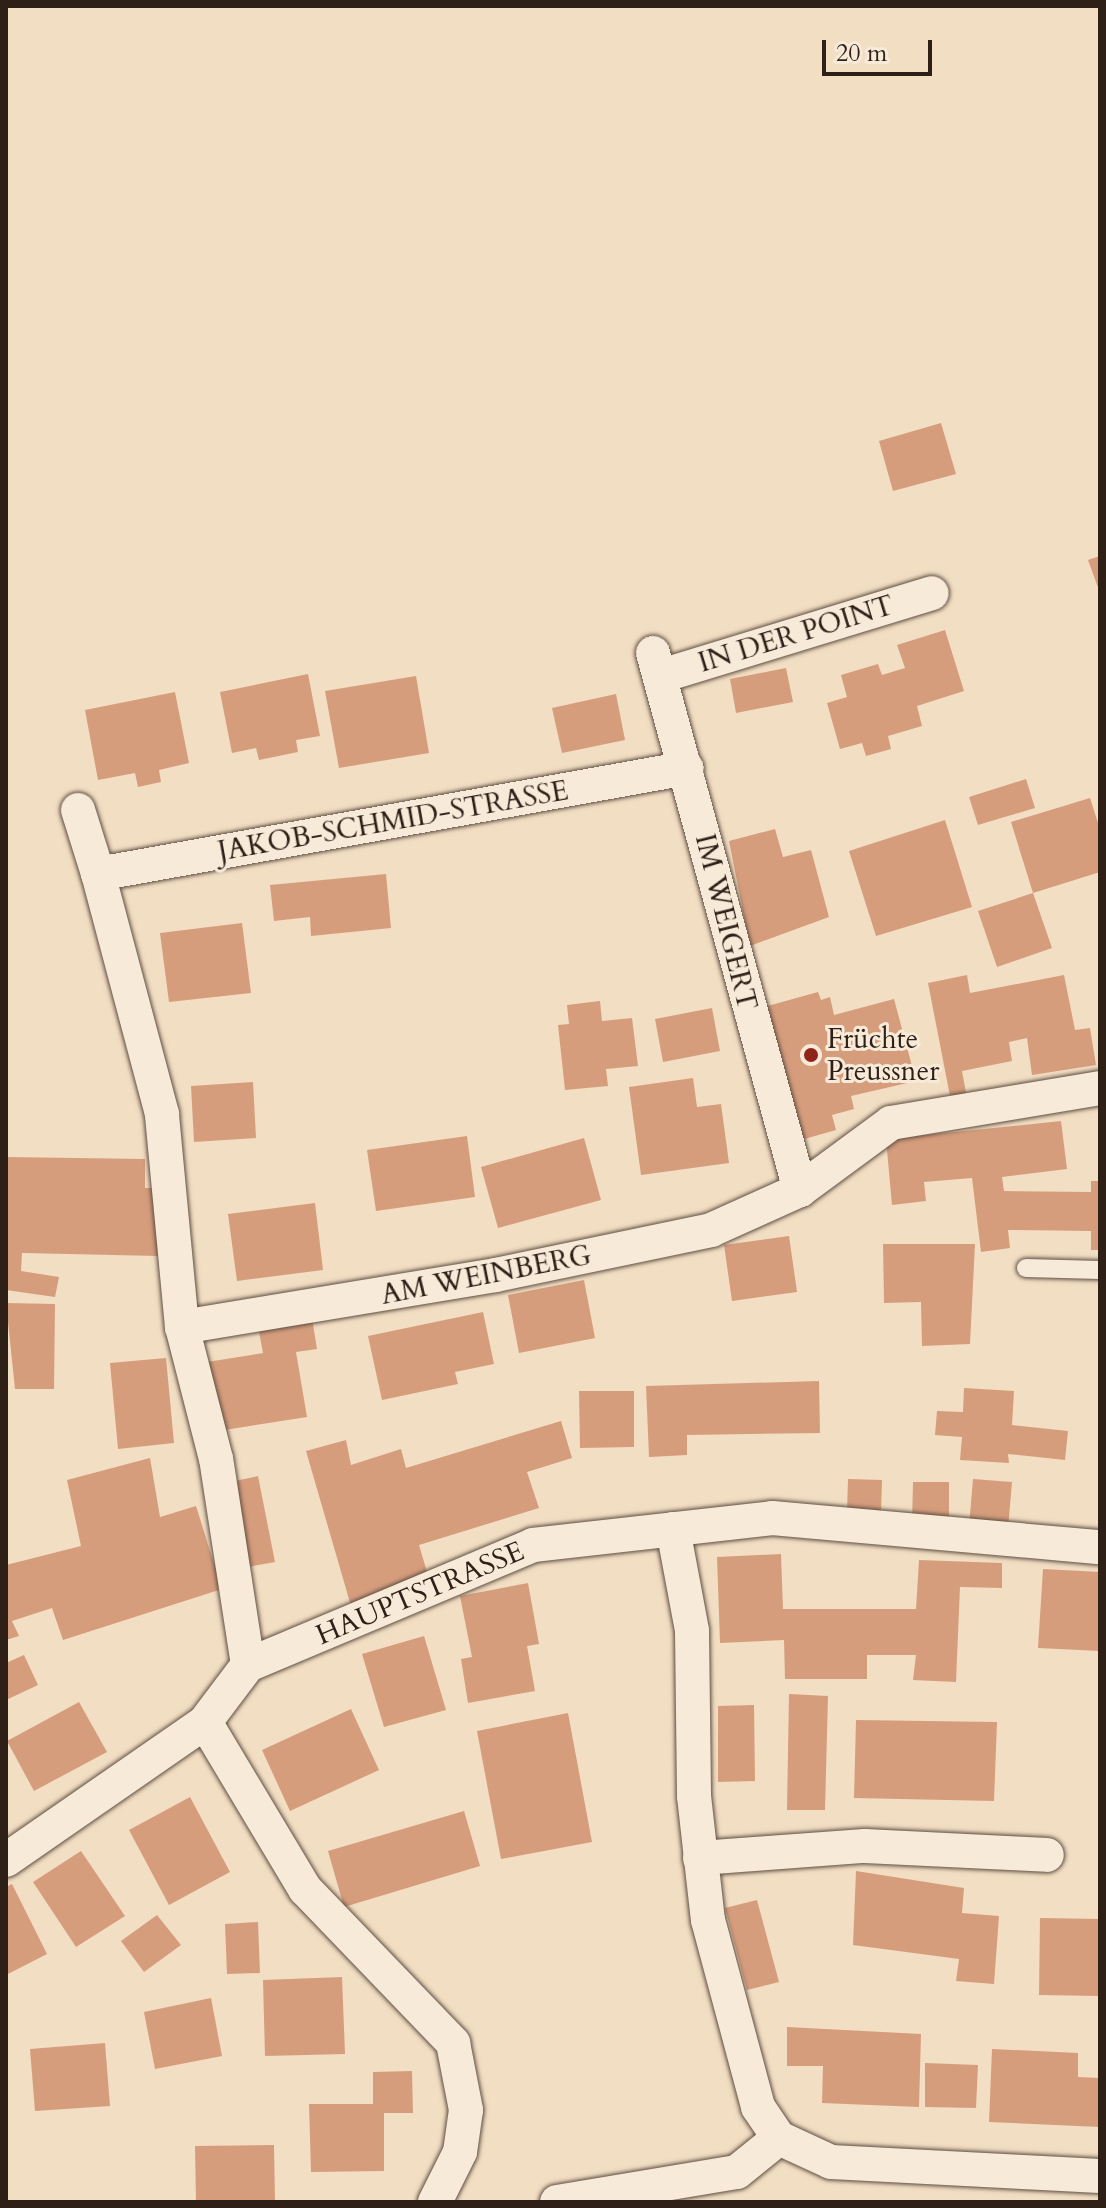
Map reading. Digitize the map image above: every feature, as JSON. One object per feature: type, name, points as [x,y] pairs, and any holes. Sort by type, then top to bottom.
[{"type":"street","name":"IN DER POINT","points":[[657,665],[932,593]]},
{"type":"street","name":"IM WEIGERT","points":[[657,665],[800,1190]]},
{"type":"street","name":"JAKOB-SCHMID-STRASSE","points":[[98,874],[687,768]]},
{"type":"street","points":[[6,1860],[205,1722],[248,1665],[216,1459],[182,1327],[162,1114],[78,810]]},
{"type":"street","name":"AM WEINBERG","points":[[182,1327],[496,1275],[711,1230],[800,1190],[908,1117],[1100,1088]]},
{"type":"street","name":"HAUPTSTRASSE","points":[[248,1665],[533,1545],[673,1529],[829,1519],[1011,1545],[1100,1547]]},
{"type":"street","points":[[673,1529],[692,1631],[700,1858],[747,2078],[779,2138],[831,2162],[1100,2176]]},
{"type":"street","points":[[205,1722],[305,1889],[453,2043],[466,2110],[442,2200]]},
{"type":"street","points":[[700,1858],[865,1846],[1047,1855]]},
{"type":"street","points":[[557,2202],[737,2172],[779,2138]]},
{"type":"lane","points":[[1026,1268],[1100,1270]]},
{"type":"building","points":[[941,423],[956,474],[893,491],[879,441]]},
{"type":"building","points":[[1100,556],[1100,593],[1088,560]]},
{"type":"building","points":[[945,630],[964,691],[917,706],[922,726],[888,736],[891,749],[866,756],[862,743],[840,749],[827,703],[847,697],[841,675],[878,664],[882,675],[905,668],[897,645]]},
{"type":"building","points":[[786,668],[793,702],[736,713],[730,679]]},
{"type":"building","points":[[308,674],[320,736],[296,740],[298,752],[259,760],[256,748],[232,753],[220,692]]},
{"type":"building","points":[[416,676],[429,753],[339,768],[325,691]]},
{"type":"building","points":[[175,692],[189,763],[159,770],[161,782],[138,787],[135,773],[98,780],[85,710]]},
{"type":"building","points":[[616,694],[625,740],[562,753],[552,708]]},
{"type":"building","points":[[1026,779],[1035,808],[978,825],[969,797]]},
{"type":"building","points":[[1090,798],[1100,829],[1100,872],[1033,893],[1011,822]]},
{"type":"building","points":[[945,820],[972,907],[876,936],[849,851]]},
{"type":"building","points":[[775,829],[783,857],[811,850],[829,917],[750,946],[729,841]]},
{"type":"building","points":[[386,874],[391,928],[311,936],[310,917],[274,921],[270,885]]},
{"type":"building","points":[[1033,893],[1052,948],[997,967],[978,911]]},
{"type":"building","points":[[242,923],[251,993],[169,1002],[160,933]]},
{"type":"building","points":[[967,975],[970,993],[1064,975],[1075,1030],[1090,1028],[1096,1065],[1032,1075],[1027,1038],[1009,1042],[1012,1061],[962,1071],[967,1098],[951,1101],[928,983]]},
{"type":"building","name":"Früchte Preussner","points":[[818,992],[821,1000],[830,997],[834,1015],[894,999],[916,1081],[851,1096],[854,1109],[832,1115],[836,1130],[801,1140],[764,1007]]},
{"type":"building","points":[[600,1001],[602,1021],[632,1018],[638,1066],[606,1069],[608,1086],[565,1090],[558,1025],[569,1024],[567,1005]]},
{"type":"building","points":[[712,1008],[720,1051],[663,1062],[655,1019]]},
{"type":"building","points":[[693,1078],[697,1107],[721,1104],[729,1163],[641,1175],[629,1087]]},
{"type":"building","points":[[253,1082],[256,1138],[194,1142],[191,1086]]},
{"type":"building","points":[[1061,1121],[1067,1169],[1002,1177],[1004,1191],[1091,1192],[1091,1181],[1100,1181],[1100,1250],[1091,1250],[1091,1231],[1008,1230],[1010,1248],[981,1252],[972,1178],[924,1182],[926,1201],[892,1205],[886,1139]]},
{"type":"building","points":[[467,1136],[475,1197],[376,1211],[367,1150]]},
{"type":"building","points":[[584,1138],[601,1200],[498,1228],[481,1167]]},
{"type":"building","points":[[6,1157],[145,1159],[145,1188],[158,1188],[159,1256],[22,1253],[21,1271],[59,1277],[55,1297],[6,1290]]},
{"type":"building","points":[[315,1203],[323,1270],[237,1281],[228,1214]]},
{"type":"building","points":[[789,1236],[797,1292],[732,1301],[724,1245]]},
{"type":"building","points":[[883,1244],[975,1244],[970,1344],[922,1346],[921,1302],[884,1303]]},
{"type":"building","points":[[584,1280],[595,1338],[519,1353],[508,1295]]},
{"type":"building","points":[[6,1303],[55,1304],[54,1389],[15,1389]]},
{"type":"building","points":[[483,1312],[494,1364],[455,1372],[458,1384],[382,1400],[368,1336]]},
{"type":"building","points":[[312,1318],[317,1349],[296,1352],[307,1417],[218,1431],[207,1362],[263,1353],[258,1326]]},
{"type":"building","points":[[166,1358],[174,1443],[118,1449],[110,1363]]},
{"type":"building","points":[[819,1381],[820,1433],[687,1435],[687,1455],[649,1457],[646,1386]]},
{"type":"building","points":[[964,1388],[1014,1391],[1012,1425],[1068,1431],[1065,1460],[1008,1454],[1009,1463],[960,1460],[962,1437],[935,1435],[937,1411],[963,1412]]},
{"type":"building","points":[[579,1391],[634,1391],[634,1447],[580,1448]]},
{"type":"building","points":[[561,1421],[572,1458],[527,1472],[539,1508],[419,1545],[430,1582],[351,1606],[306,1451],[346,1440],[351,1465],[401,1449],[406,1468]]},
{"type":"building","points":[[150,1458],[160,1517],[196,1506],[222,1589],[63,1640],[52,1608],[12,1621],[19,1636],[6,1640],[6,1565],[81,1546],[67,1480]]},
{"type":"building","points":[[258,1476],[275,1562],[242,1568],[226,1483]]},
{"type":"building","points":[[848,1479],[882,1480],[881,1512],[847,1511]]},
{"type":"building","points":[[973,1479],[1012,1482],[1008,1529],[969,1526]]},
{"type":"building","points":[[913,1482],[949,1482],[949,1525],[912,1525]]},
{"type":"building","points":[[781,1554],[783,1609],[916,1609],[919,1560],[1002,1563],[1002,1588],[960,1587],[956,1682],[913,1680],[916,1655],[867,1655],[867,1679],[785,1679],[784,1640],[720,1643],[717,1557]]},
{"type":"building","points":[[1043,1569],[1100,1572],[1100,1651],[1038,1648]]},
{"type":"building","points":[[528,1583],[539,1644],[527,1646],[535,1691],[468,1703],[461,1659],[472,1657],[460,1596]]},
{"type":"building","points":[[424,1636],[446,1710],[384,1727],[362,1654]]},
{"type":"building","points":[[24,1655],[38,1685],[6,1700],[6,1663]]},
{"type":"building","points":[[789,1694],[828,1696],[825,1810],[787,1810]]},
{"type":"building","points":[[79,1702],[107,1752],[34,1791],[7,1741]]},
{"type":"building","points":[[754,1705],[755,1781],[718,1782],[718,1706]]},
{"type":"building","points":[[351,1709],[379,1770],[290,1811],[262,1750]]},
{"type":"building","points":[[568,1713],[592,1842],[501,1859],[477,1731]]},
{"type":"building","points":[[856,1720],[997,1722],[994,1801],[854,1798]]},
{"type":"building","points":[[190,1797],[230,1872],[169,1905],[129,1830]]},
{"type":"building","points":[[464,1811],[480,1866],[344,1907],[328,1851]]},
{"type":"building","points":[[81,1851],[125,1916],[76,1947],[33,1882]]},
{"type":"building","points":[[856,1871],[964,1888],[962,1913],[999,1916],[994,1984],[956,1981],[959,1959],[853,1945]]},
{"type":"building","points":[[12,1884],[47,1954],[6,1975],[6,1887]]},
{"type":"building","points":[[757,1900],[779,1982],[747,1990],[725,1908]]},
{"type":"building","points":[[157,1915],[181,1945],[144,1972],[121,1941]]},
{"type":"building","points":[[1040,1918],[1100,1919],[1100,1996],[1039,1995]]},
{"type":"building","points":[[258,1922],[260,1973],[227,1974],[225,1924]]},
{"type":"building","points":[[342,1977],[345,2054],[265,2056],[263,1980]]},
{"type":"building","points":[[211,1998],[222,2056],[155,2069],[144,2012]]},
{"type":"building","points":[[787,2027],[921,2034],[919,2107],[822,2103],[823,2066],[787,2066]]},
{"type":"building","points":[[105,2043],[110,2106],[35,2111],[30,2049]]},
{"type":"building","points":[[992,2049],[1078,2053],[1078,2077],[1100,2078],[1100,2127],[989,2122]]},
{"type":"building","points":[[925,2063],[978,2065],[976,2108],[925,2107]]},
{"type":"building","points":[[412,2071],[413,2113],[384,2113],[384,2171],[311,2172],[309,2104],[373,2104],[373,2072]]},
{"type":"building","points":[[274,2145],[275,2202],[196,2202],[195,2146]]},
{"type":"place","name":"Früchte Preussner","points":[[811,1055]]}]
